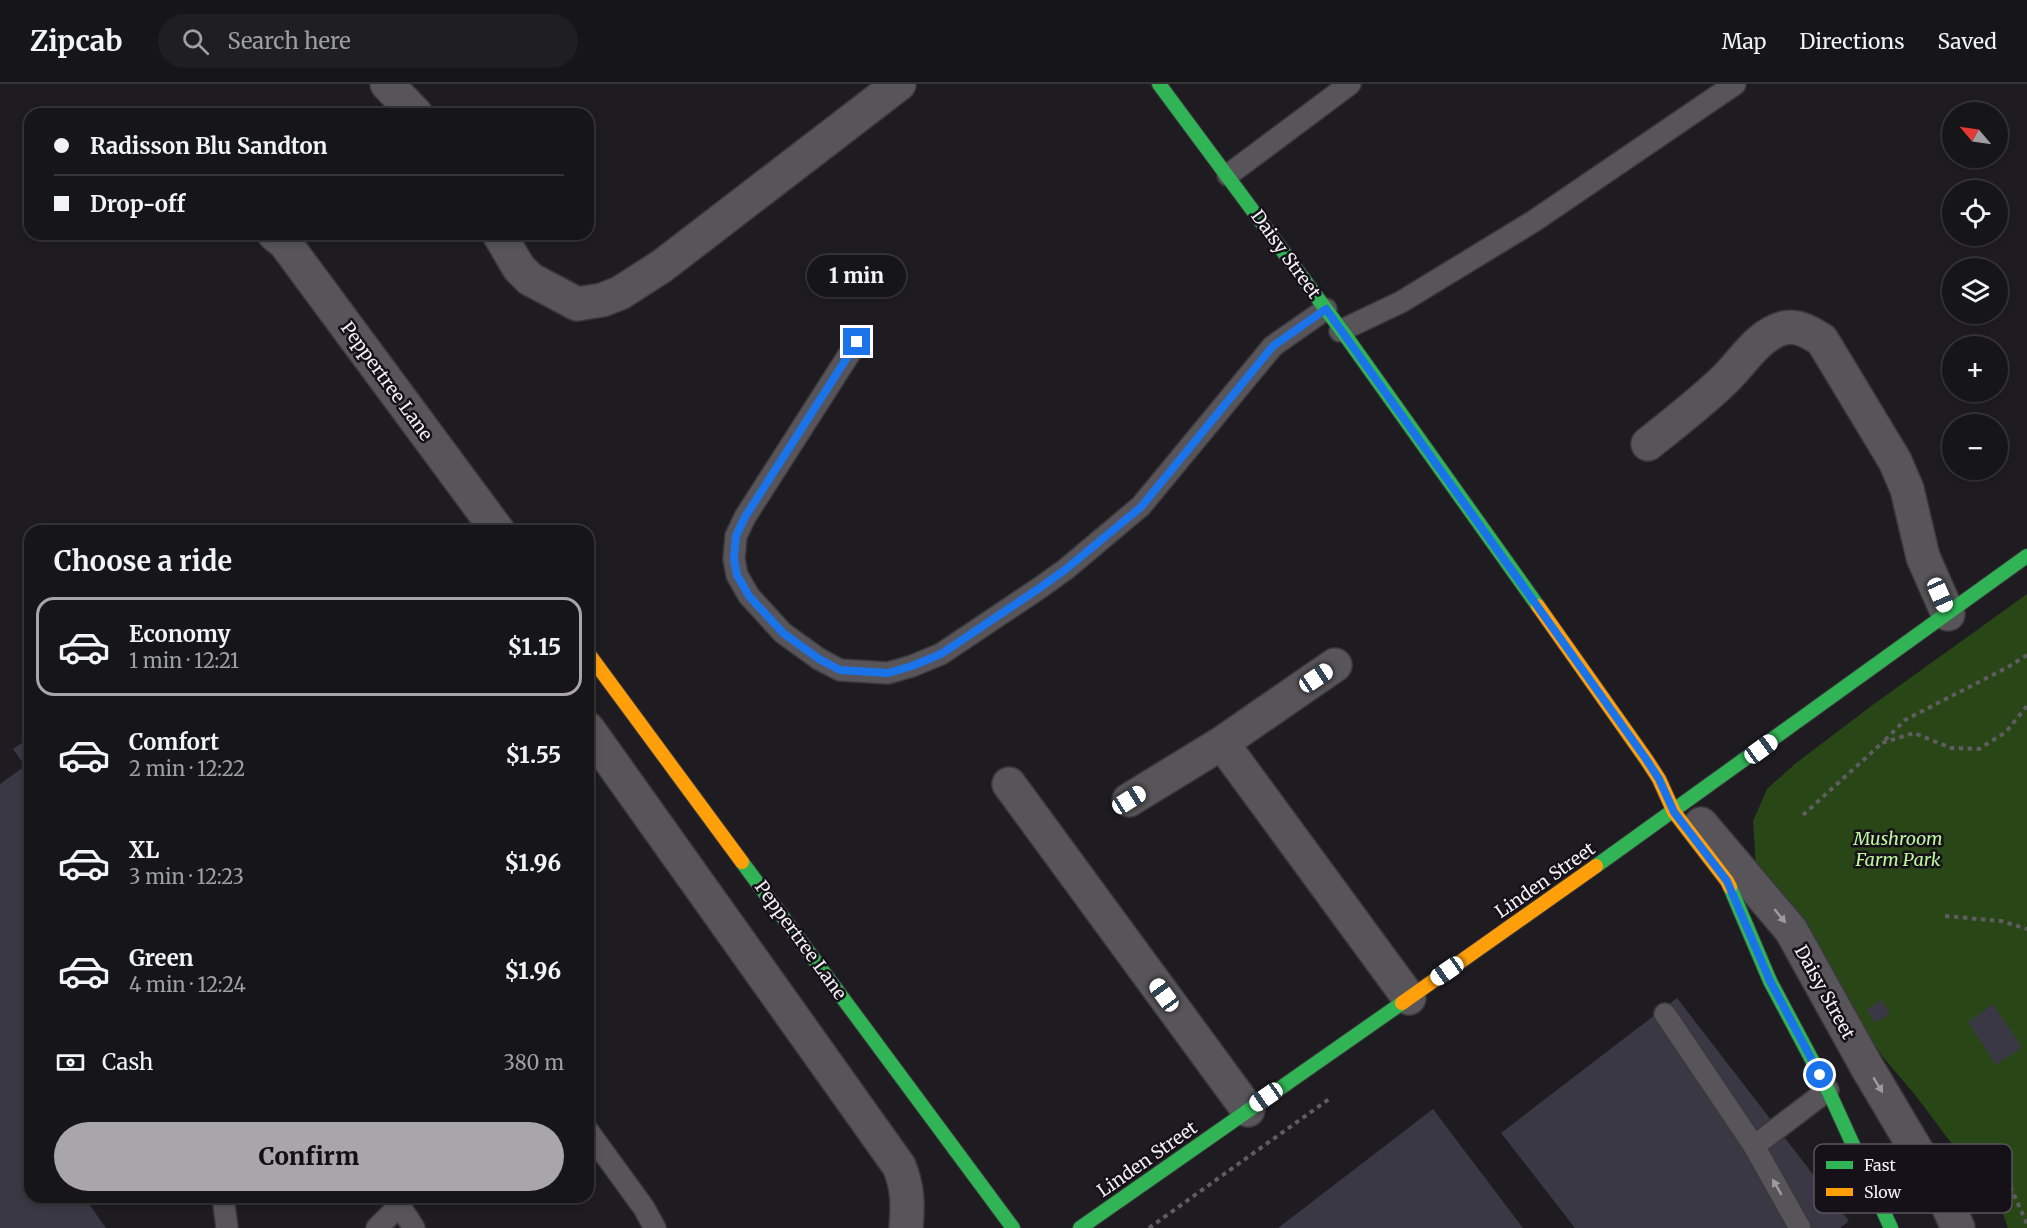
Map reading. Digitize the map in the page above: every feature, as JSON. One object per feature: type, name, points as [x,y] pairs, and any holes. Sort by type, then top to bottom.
[{"type":"street","points":[[387,84],[410,108]]},
{"type":"street","points":[[503,240],[519,268],[530,279],[577,304],[602,300],[620,293],[653,273],[899,84]]},
{"type":"street","name":"Daisy Street","points":[[1159,84],[1326,309],[1680,808],[1735,876],[1791,930],[1913,1144]]},
{"type":"street","name":"Peppertree Lane","points":[[281,240],[494,525]]},
{"type":"street","points":[[1648,444],[1723,382],[1770,334],[1785,328],[1806,329],[1822,340],[1895,461],[1906,489],[1923,557],[1948,614]]},
{"type":"street","name":"Linden Street","points":[[1080,1228],[1680,808],[2027,556]]},
{"type":"street","name":"Peppertree Lane","points":[[594,661],[1013,1228]]},
{"type":"street","points":[[1129,800],[1222,743],[1335,665]]},
{"type":"street","points":[[594,737],[898,1166],[905,1180],[907,1194],[906,1228]]},
{"type":"street","points":[[1222,743],[1409,998]]},
{"type":"street","points":[[1009,784],[1248,1110]]},
{"type":"street","name":"Daisy Street","points":[[1735,876],[1770,981],[1828,1090],[1853,1144]]},
{"type":"street","name":"Daisy Street","points":[[1884,1213],[1891,1228]]},
{"type":"street","name":"Daisy Street","points":[[1951,1213],[1958,1228]]},
{"type":"lane","points":[[1228,175],[1350,84]]},
{"type":"lane","points":[[1340,331],[1401,302],[1534,221],[1735,84]]},
{"type":"lane","points":[[857,342],[745,517],[736,536],[734,559],[737,575],[749,596],[783,633],[819,659],[840,670],[888,673],[941,654],[1066,569],[1141,507],[1273,346],[1326,309]]},
{"type":"lane","points":[[1665,1014],[1754,1146],[1800,1228]]},
{"type":"lane","points":[[1754,1146],[1828,1090]]},
{"type":"lane","points":[[594,1139],[644,1208],[655,1228]]},
{"type":"lane","points":[[224,1203],[227,1228]]},
{"type":"lane","points":[[377,1228],[396,1203]]},
{"type":"lane","points":[[398,1203],[414,1228]]},
{"type":"path","points":[[1803,815],[1905,720],[2027,655]]},
{"type":"path","points":[[1882,743],[1914,733],[1951,748],[1979,749],[2006,732],[2027,705]]},
{"type":"path","points":[[1945,916],[2001,921],[2027,929]]},
{"type":"path","points":[[2012,1190],[2027,1224]]},
{"type":"green space","name":"Mushroom Farm Park","points":[[2027,594],[2027,1228],[2008,1228],[2003,1213],[2012,1213],[2012,1144],[1952,1144],[1883,1057],[1756,868],[1753,821],[1767,789],[1796,763]]},
{"type":"building","points":[[24,741],[24,765],[13,749]]},
{"type":"building","points":[[24,767],[24,1203],[88,1203],[106,1228],[0,1228],[0,784]]},
{"type":"building","points":[[1677,998],[1814,1176],[1814,1213],[1843,1213],[1849,1221],[1840,1228],[1575,1228],[1501,1133]]},
{"type":"building","points":[[1882,1000],[1890,1014],[1875,1023],[1867,1009]]},
{"type":"building","points":[[1993,1004],[2022,1047],[1996,1065],[1968,1022]]},
{"type":"building","points":[[1433,1109],[1523,1228],[1278,1228]]},
{"type":"traffic: fast","points":[[1159,84],[1345,335],[1538,606]]},
{"type":"traffic: fast","points":[[1596,866],[2027,556]]},
{"type":"traffic: fast","points":[[742,862],[1013,1228]]},
{"type":"traffic: fast","points":[[1730,887],[1770,981],[1828,1090],[1853,1144]]},
{"type":"traffic: fast","points":[[1080,1228],[1402,1003]]},
{"type":"traffic: fast","points":[[1884,1213],[1891,1228]]},
{"type":"traffic: slow","points":[[1538,606],[1646,759],[1659,779],[1674,812],[1730,887]]},
{"type":"traffic: slow","points":[[594,661],[742,862]]},
{"type":"traffic: slow","points":[[1402,1003],[1596,866]]},
{"type":"route","points":[[857,342],[745,517],[736,536],[734,559],[737,575],[749,596],[783,633],[819,659],[840,670],[888,673],[941,654],[1066,569],[1141,507],[1273,346],[1326,309],[1646,759],[1659,779],[1674,812],[1727,881],[1770,981],[1820,1075]]}]
